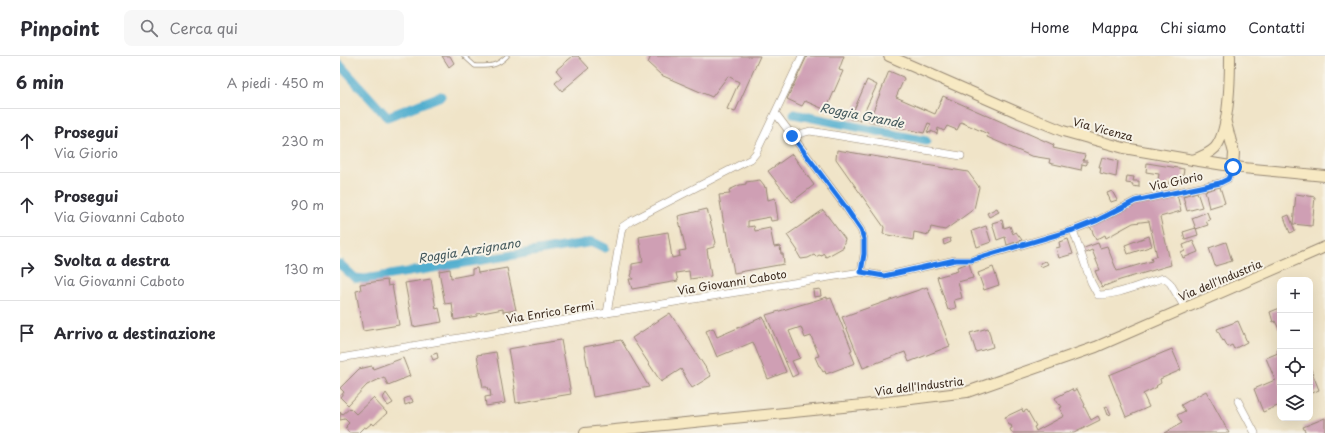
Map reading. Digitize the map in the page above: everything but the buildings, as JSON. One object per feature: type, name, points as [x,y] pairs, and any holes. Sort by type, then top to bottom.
[{"type":"main road","name":"Via Vicenza","points":[[889,56],[1063,131],[1124,148],[1233,167],[1325,176]]},
{"type":"main road","points":[[1230,56],[1226,123],[1234,153],[1233,167]]},
{"type":"main road","points":[[1216,164],[1214,156],[1215,147],[1226,123]]},
{"type":"main road","points":[[1193,160],[1204,156],[1215,147]]},
{"type":"main road","name":"Via dell'Industria","points":[[585,433],[863,405],[967,392],[1096,347],[1325,247]]},
{"type":"street","name":"Via Enrico Fermi","points":[[340,358],[607,314],[622,227],[752,159],[776,114],[802,56]]},
{"type":"street","points":[[776,114],[861,230],[864,239],[864,254],[861,272]]},
{"type":"street","points":[[792,136],[810,131],[961,156]]},
{"type":"street","name":"Via Giorio","points":[[971,260],[1073,230],[1096,221],[1135,201],[1220,183],[1228,179],[1233,167]]},
{"type":"street","points":[[1073,230],[1091,282],[1098,296],[1106,296],[1121,292],[1164,278],[1170,283],[1185,308]]},
{"type":"street","name":"Via Giovanni Caboto","points":[[607,314],[861,272],[884,276],[955,260],[971,260]]},
{"type":"street","points":[[1238,401],[1255,433]]},
{"type":"lane","points":[[464,56],[475,66],[492,66],[502,61],[507,56]]},
{"type":"waterway","name":"Roggia Grande","points":[[340,65],[387,117],[441,96]]},
{"type":"waterway","name":"Roggia Grande","points":[[794,114],[926,141]]},
{"type":"waterway","name":"Roggia Arzignano","points":[[340,264],[355,278],[365,279],[593,242],[605,248]]},
{"type":"route","points":[[792,136],[861,230],[864,239],[864,254],[861,272],[884,276],[955,260],[971,260],[1073,230],[1096,221],[1135,201],[1220,183],[1228,179],[1233,167]]}]
